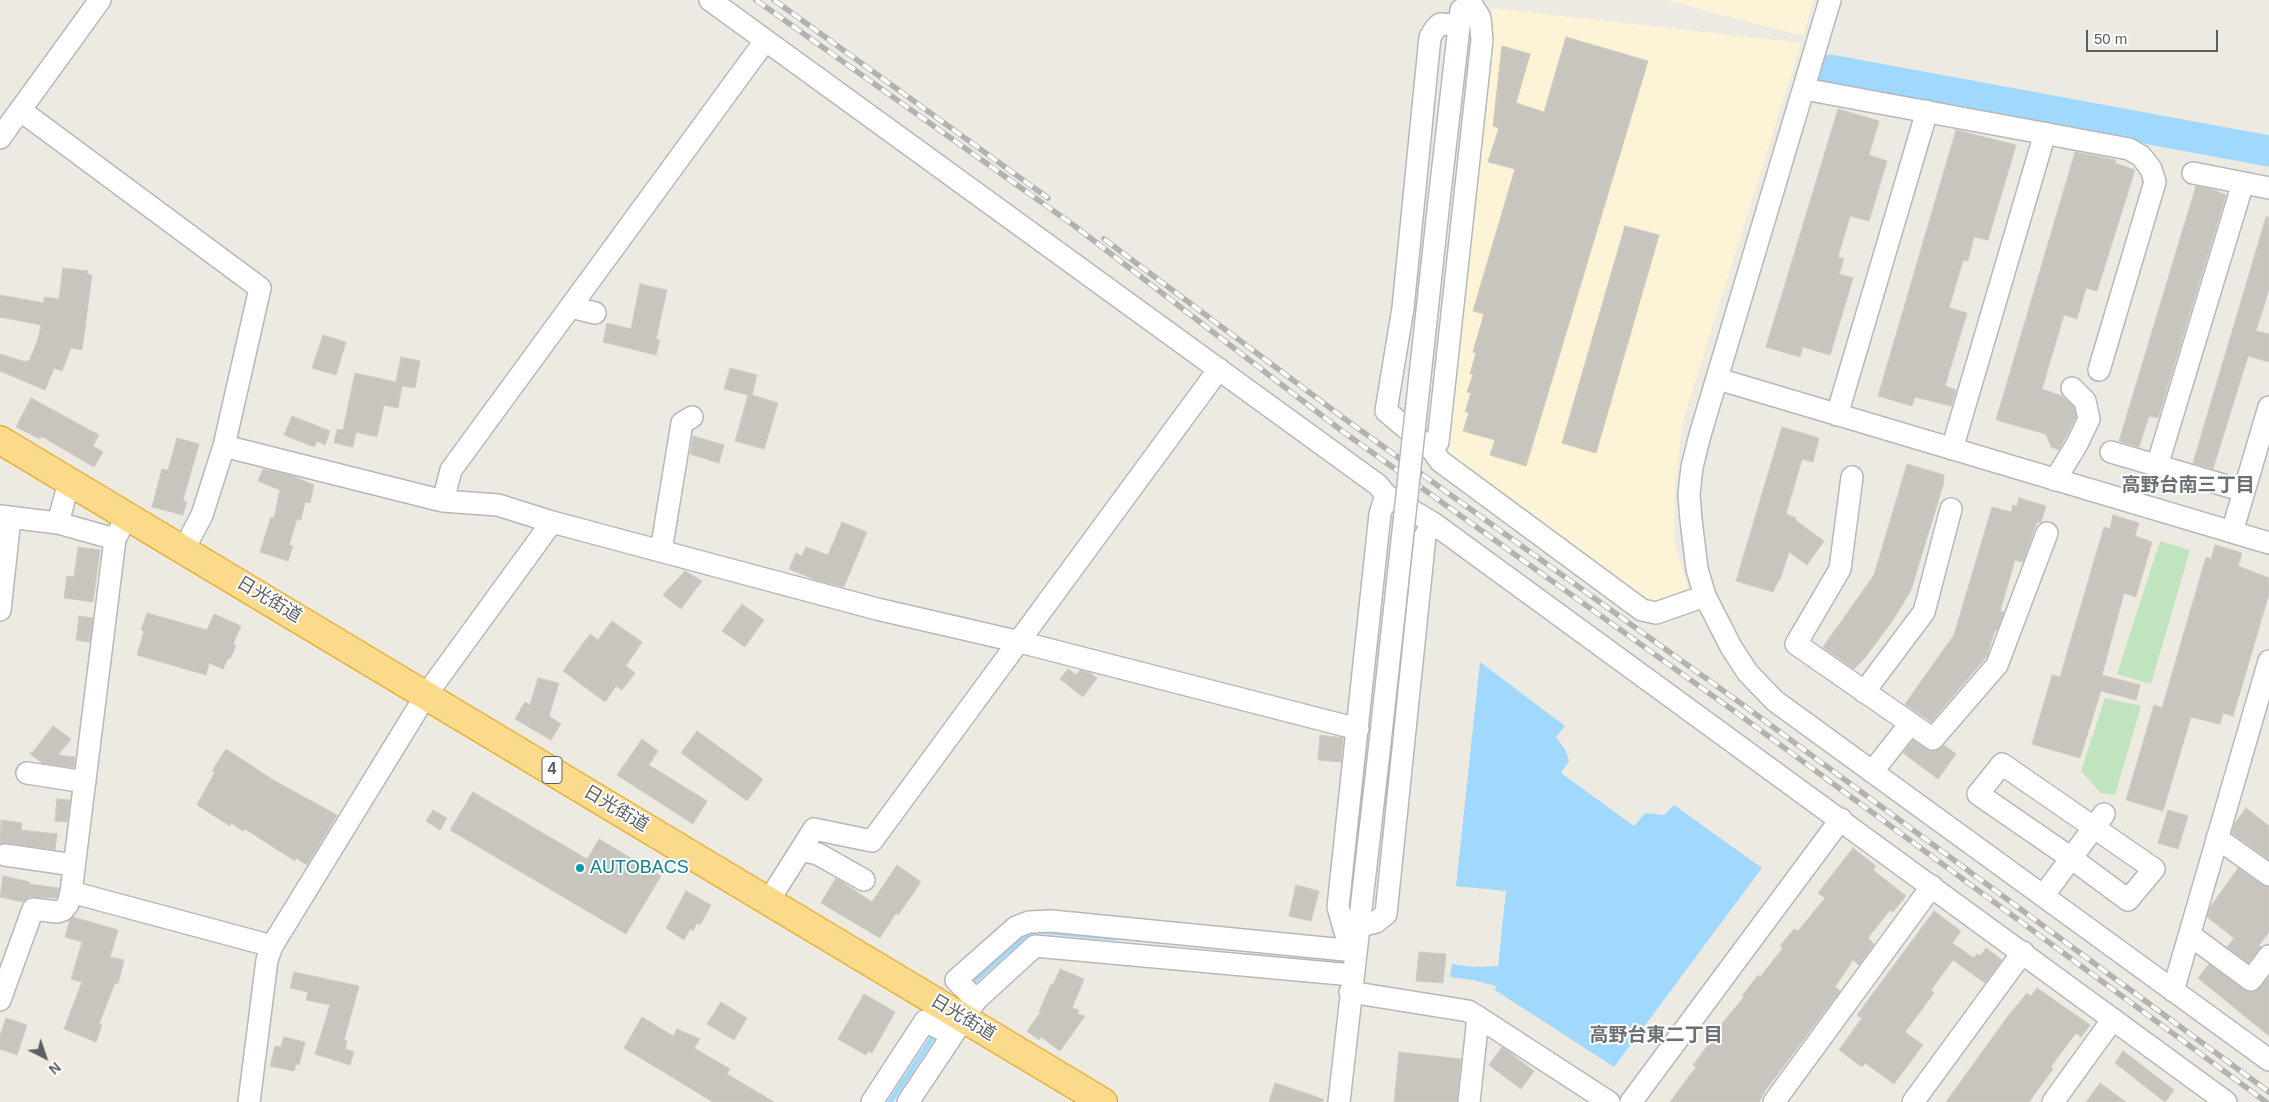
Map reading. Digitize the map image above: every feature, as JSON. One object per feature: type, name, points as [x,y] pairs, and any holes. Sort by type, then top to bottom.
[{"type":"highway","name":"日光街道","points":[[0,440],[69,482],[121,527],[184,549],[1103,1102]]},
{"type":"street","points":[[0,138],[100,0]]},
{"type":"street","points":[[710,0],[1378,485],[1386,495],[1433,523],[2023,952],[2113,1019],[2214,1099]]},
{"type":"street","points":[[1339,1102],[1355,950],[1360,926],[1438,201],[1462,0]]},
{"type":"street","points":[[1433,451],[1438,442],[1482,40],[1480,18],[1469,0]]},
{"type":"street","points":[[1830,0],[1692,467],[1689,494],[1694,547],[1697,569],[1705,596],[1730,647],[1748,673],[1768,694],[1872,772],[2269,1060]]},
{"type":"street","points":[[1459,25],[1440,24],[1435,28],[1430,37],[1403,308],[1386,411],[1433,451],[1440,461],[1642,610],[1656,613],[1705,596]]},
{"type":"street","points":[[443,501],[451,470],[765,41]]},
{"type":"street","points":[[1804,89],[2129,149],[2141,156],[2151,169],[2155,182],[2099,370]]},
{"type":"street","points":[[20,110],[260,288],[224,446],[202,515],[184,549]]},
{"type":"street","points":[[1837,415],[1927,111]]},
{"type":"street","points":[[1952,449],[2045,133]]},
{"type":"street","points":[[2193,173],[2269,188]]},
{"type":"street","points":[[2157,466],[2243,183]]},
{"type":"street","points":[[571,306],[595,313]]},
{"type":"street","points":[[769,900],[814,829],[872,841],[1219,369]]},
{"type":"street","points":[[1718,378],[2269,543]]},
{"type":"street","points":[[2055,480],[2078,444],[2089,419],[2085,402],[2072,388]]},
{"type":"street","points":[[2232,532],[2269,407]]},
{"type":"street","points":[[661,551],[682,423],[692,417]]},
{"type":"street","points":[[224,446],[443,501],[498,505],[552,522],[877,609],[1020,642],[1358,729]]},
{"type":"street","points":[[2111,452],[2244,491]]},
{"type":"street","points":[[1852,477],[1840,570],[1796,644],[1933,739],[1997,665],[2047,533]]},
{"type":"street","points":[[58,523],[69,482]]},
{"type":"street","points":[[1355,950],[1345,932],[1338,907],[1380,514],[1386,495]]},
{"type":"street","points":[[1864,692],[1924,612],[1951,509]]},
{"type":"street","points":[[0,610],[5,517],[121,527],[68,904],[63,910],[58,912],[33,909],[0,1000]]},
{"type":"street","points":[[249,1102],[267,960],[272,946],[426,695],[552,522]]},
{"type":"street","points":[[1360,926],[1376,922],[1386,914],[1425,536],[1433,523]]},
{"type":"street","points":[[2173,990],[2269,661]]},
{"type":"street","points":[[1872,772],[1910,724]]},
{"type":"street","points":[[2002,764],[2099,821],[2154,870],[2128,900],[1978,794],[2002,764]]},
{"type":"street","points":[[27,773],[85,782]]},
{"type":"street","points":[[1631,1102],[1840,819]]},
{"type":"street","points":[[2043,896],[2099,821]]},
{"type":"street","points":[[2218,838],[2269,875]]},
{"type":"street","points":[[801,850],[818,854],[864,880]]},
{"type":"street","points":[[5,855],[74,865]]},
{"type":"street","points":[[1774,1102],[1932,886]]},
{"type":"street","points":[[71,892],[272,946]]},
{"type":"street","points":[[964,1018],[956,980],[1016,927],[1028,922],[1051,921],[1355,950]]},
{"type":"street","points":[[2190,935],[2251,980],[2269,956]]},
{"type":"street","points":[[908,1102],[964,1018],[1035,946],[1351,984],[1468,1011],[1609,1102]]},
{"type":"street","points":[[1912,1102],[2023,952]]},
{"type":"street","points":[[1469,1102],[1478,1017]]},
{"type":"street","points":[[872,1102],[925,1021],[964,1018]]},
{"type":"street","points":[[2053,1102],[2113,1019]]},
{"type":"shaded area","points":[[1666,0],[1813,0],[1803,36]]},
{"type":"shaded area","points":[[1492,8],[1801,43],[1683,421],[1675,481],[1674,542],[1688,588],[1661,601],[1649,601],[1451,460],[1447,445]]},
{"type":"green space","points":[[2160,541],[2190,550],[2151,684],[2117,674]]},
{"type":"green space","points":[[2105,698],[2141,706],[2115,795],[2101,793],[2081,771]]},
{"type":"water","points":[[1480,662],[1565,726],[1556,737],[1566,751],[1569,761],[1561,773],[1634,826],[1645,813],[1664,815],[1674,805],[1762,868],[1614,1067],[1495,990],[1496,986],[1450,977],[1452,964],[1473,967],[1498,966],[1506,891],[1456,886]]},
{"type":"building","points":[[1566,37],[1648,61],[1526,466],[1490,455],[1495,440],[1463,431],[1469,413],[1465,412],[1471,393],[1467,392],[1473,374],[1470,374],[1476,353],[1473,352],[1484,314],[1473,311],[1515,169],[1488,162],[1499,128],[1493,126],[1502,46],[1530,54],[1516,103],[1544,112]]},
{"type":"building","points":[[1838,109],[1879,121],[1869,155],[1887,161],[1869,221],[1850,216],[1838,257],[1844,259],[1839,274],[1853,278],[1830,355],[1803,347],[1800,357],[1766,347]]},
{"type":"building","points":[[1956,130],[2016,145],[1988,240],[1974,237],[1968,261],[1963,260],[1949,308],[1967,313],[1945,386],[1956,390],[1951,406],[1915,397],[1912,406],[1878,396]]},
{"type":"building","points":[[2075,152],[2116,160],[2115,163],[2135,170],[2097,291],[2086,288],[2077,319],[2064,315],[2042,389],[2062,396],[2074,407],[2076,417],[2059,450],[2051,447],[2046,434],[1996,420]]},
{"type":"building","points":[[2196,186],[2226,195],[2158,418],[2149,416],[2139,447],[2119,441]]},
{"type":"building","points":[[2266,217],[2269,217],[2269,289],[2256,331],[2269,334],[2269,362],[2248,356],[2213,469],[2193,463]]},
{"type":"building","points":[[1625,226],[1659,235],[1596,453],[1562,443]]},
{"type":"building","points":[[63,268],[88,271],[87,274],[92,275],[82,350],[71,348],[62,371],[54,368],[45,390],[0,371],[0,354],[26,362],[27,360],[29,361],[38,339],[41,325],[0,317],[0,295],[44,303],[44,297],[59,299]]},
{"type":"building","points":[[640,284],[667,290],[656,339],[660,340],[656,355],[603,342],[607,323],[631,329]]},
{"type":"building","points":[[323,335],[346,342],[336,375],[312,368]]},
{"type":"building","points":[[401,357],[420,361],[415,388],[402,386],[398,408],[384,405],[377,437],[356,432],[353,447],[334,443],[337,429],[343,430],[355,373],[396,382]]},
{"type":"building","points":[[730,368],[757,375],[752,395],[778,403],[764,449],[735,441],[748,395],[724,389]]},
{"type":"building","points":[[31,398],[99,435],[93,446],[103,452],[94,467],[41,436],[40,439],[16,427]]},
{"type":"building","points":[[292,416],[330,431],[325,445],[317,441],[314,447],[284,435]]},
{"type":"building","points":[[1782,427],[1819,438],[1813,462],[1802,459],[1786,514],[1796,518],[1795,520],[1824,541],[1807,565],[1789,552],[1780,580],[1773,592],[1736,581]]},
{"type":"building","points":[[693,436],[724,445],[719,463],[690,454]]},
{"type":"building","points":[[177,438],[199,444],[183,500],[187,502],[183,515],[152,507],[162,469],[168,470]]},
{"type":"building","points":[[1907,464],[1944,475],[1944,482],[1911,590],[1893,620],[1864,659],[1854,669],[1823,647],[1874,575]]},
{"type":"building","points":[[263,469],[290,475],[314,485],[310,503],[305,502],[301,520],[297,519],[289,545],[293,546],[288,561],[260,552],[271,517],[274,518],[280,490],[258,481]]},
{"type":"building","points":[[2019,498],[2046,506],[2041,522],[2037,522],[2023,562],[2015,560],[2000,611],[2004,612],[1997,631],[1995,630],[1987,656],[1931,722],[1905,704],[1954,635],[1992,507],[2011,512],[2013,505],[2017,506]]},
{"type":"building","points":[[2113,515],[2139,523],[2135,536],[2152,542],[2136,597],[2124,593],[2102,675],[2140,685],[2136,700],[2101,691],[2080,758],[2032,744],[2052,675],[2060,677],[2104,527],[2110,529]]},
{"type":"building","points":[[842,522],[867,532],[844,587],[816,580],[789,569],[796,553],[802,556],[806,547],[828,555]]},
{"type":"building","points":[[2215,545],[2242,553],[2238,566],[2269,578],[2269,594],[2233,716],[2223,713],[2220,724],[2191,717],[2163,811],[2126,800],[2154,705],[2162,708],[2206,557],[2211,559]]},
{"type":"building","points":[[78,547],[100,550],[93,602],[64,598],[67,576],[74,577]]},
{"type":"building","points":[[685,571],[702,581],[681,609],[663,595]]},
{"type":"building","points":[[742,604],[764,620],[745,647],[722,631]]},
{"type":"building","points":[[147,613],[207,630],[214,614],[241,626],[233,644],[236,646],[223,669],[209,663],[206,675],[137,655],[144,631],[141,630]]},
{"type":"building","points":[[79,616],[93,618],[90,642],[76,640]]},
{"type":"building","points":[[612,621],[642,642],[626,666],[635,673],[622,690],[616,686],[605,702],[563,671],[590,634],[598,640]]},
{"type":"building","points":[[1068,669],[1076,675],[1080,670],[1090,673],[1097,678],[1083,697],[1060,679]]},
{"type":"building","points":[[538,678],[559,683],[549,716],[561,724],[551,740],[515,719],[525,702],[530,705]]},
{"type":"building","points":[[53,726],[71,739],[58,755],[75,757],[74,768],[42,763],[29,753],[32,753]]},
{"type":"building","points":[[697,731],[763,779],[747,801],[681,753]]},
{"type":"building","points":[[1320,735],[1343,738],[1341,762],[1318,760]]},
{"type":"building","points":[[642,739],[658,751],[649,765],[707,801],[693,824],[617,775]]},
{"type":"building","points":[[1913,740],[1931,751],[1938,750],[1944,745],[1956,754],[1938,779],[1903,753]]},
{"type":"building","points":[[226,749],[275,781],[337,815],[307,865],[296,858],[295,861],[245,829],[243,831],[231,823],[230,826],[197,805],[215,772],[212,771]]},
{"type":"building","name":"AUTOBACS","points":[[473,792],[587,859],[599,839],[661,876],[626,934],[450,830]]},
{"type":"building","points":[[57,799],[70,800],[67,822],[55,821]]},
{"type":"building","points":[[2246,808],[2269,826],[2269,860],[2232,833],[2235,823]]},
{"type":"building","points":[[433,810],[447,818],[440,830],[426,821]]},
{"type":"building","points":[[2168,810],[2188,816],[2178,849],[2158,843]]},
{"type":"building","points":[[1,820],[22,823],[21,830],[57,834],[55,850],[7,843],[0,844]]},
{"type":"building","points":[[1853,848],[1876,866],[1873,870],[1906,896],[1893,912],[1890,910],[1868,938],[1874,944],[1859,965],[1853,960],[1835,987],[1840,991],[1765,1091],[1759,1102],[1670,1102],[1696,1067],[1693,1065],[1708,1045],[1706,1043],[1744,997],[1742,996],[1758,975],[1760,977],[1783,948],[1780,946],[1794,929],[1798,931],[1825,898],[1818,893]]},
{"type":"building","points":[[897,865],[921,882],[898,915],[896,913],[880,938],[821,903],[836,878],[872,902]]},
{"type":"building","points":[[2238,868],[2262,885],[2269,887],[2269,932],[2259,945],[2261,947],[2248,963],[2227,947],[2234,938],[2207,917],[2211,906]]},
{"type":"building","points":[[3,876],[30,882],[29,884],[59,888],[57,898],[29,897],[23,902],[0,897]]},
{"type":"building","points":[[1296,885],[1319,891],[1311,921],[1289,916]]},
{"type":"building","points":[[686,891],[711,905],[700,925],[697,923],[693,931],[690,929],[684,940],[666,928]]},
{"type":"building","points":[[1934,911],[1961,931],[1952,943],[1974,958],[1977,954],[1980,956],[1986,948],[2002,960],[1985,983],[1953,960],[1931,990],[1934,993],[1905,1032],[1923,1045],[1894,1084],[1865,1063],[1862,1067],[1839,1050],[1862,1018],[1857,1015]]},
{"type":"building","points":[[73,917],[118,930],[110,957],[124,960],[118,984],[115,983],[99,1024],[102,1025],[96,1042],[64,1029],[82,982],[71,979],[82,942],[65,937],[70,920]]},
{"type":"building","points":[[1419,952],[1446,954],[1443,983],[1416,981]]},
{"type":"building","points":[[2209,964],[2249,992],[2256,991],[2269,977],[2269,1036],[2198,978]]},
{"type":"building","points":[[1060,969],[1084,979],[1072,1008],[1079,1010],[1078,1014],[1085,1016],[1060,1051],[1041,1037],[1039,1040],[1027,1031],[1040,1013],[1051,984],[1053,985]]},
{"type":"building","points":[[294,972],[359,986],[344,1040],[347,1041],[345,1049],[354,1052],[350,1065],[315,1054],[330,1005],[306,1000],[308,992],[290,988]]},
{"type":"building","points":[[2037,988],[2090,1025],[2081,1037],[2076,1033],[2051,1067],[2053,1069],[2029,1102],[1946,1102],[2008,1016],[2027,993],[2031,996]]},
{"type":"building","points":[[864,994],[895,1012],[872,1053],[868,1051],[866,1055],[838,1039]]},
{"type":"building","points":[[721,1002],[747,1018],[734,1040],[707,1024]]},
{"type":"building","points":[[642,1017],[673,1036],[677,1029],[700,1039],[694,1048],[730,1069],[727,1074],[774,1102],[713,1102],[624,1048]]},
{"type":"building","points":[[6,1018],[27,1025],[17,1055],[0,1049],[0,1036]]},
{"type":"building","points":[[284,1037],[305,1042],[299,1065],[296,1064],[294,1071],[270,1066],[275,1046],[281,1047]]},
{"type":"building","points":[[1502,1047],[1534,1071],[1521,1089],[1489,1065]]},
{"type":"building","points":[[2123,1051],[2174,1090],[2165,1102],[2115,1063]]},
{"type":"building","points":[[1399,1052],[1461,1059],[1457,1102],[1394,1102]]},
{"type":"building","points":[[1275,1083],[1323,1099],[1323,1102],[1269,1102]]},
{"type":"building","points":[[2100,1083],[2126,1102],[2086,1102]]},
{"type":"waterway","points":[[1830,70],[2269,151]]},
{"type":"waterway","points":[[968,986],[1031,931]]},
{"type":"waterway","points":[[1040,931],[1114,938]]},
{"type":"waterway","points":[[890,1102],[935,1034]]},
{"type":"railway","points":[[756,0],[1072,224],[1342,431],[1741,716],[2266,1102]]},
{"type":"railway","points":[[774,0],[1048,198]]},
{"type":"railway","points":[[1104,239],[1349,422],[1746,707],[2269,1092]]},
{"type":"place","name":"AUTOBACS","points":[[580,868]]},
{"type":"district","name":"高野台南三丁目","points":[[2188,486]]},
{"type":"district","name":"高野台東二丁目","points":[[1656,1036]]}]
